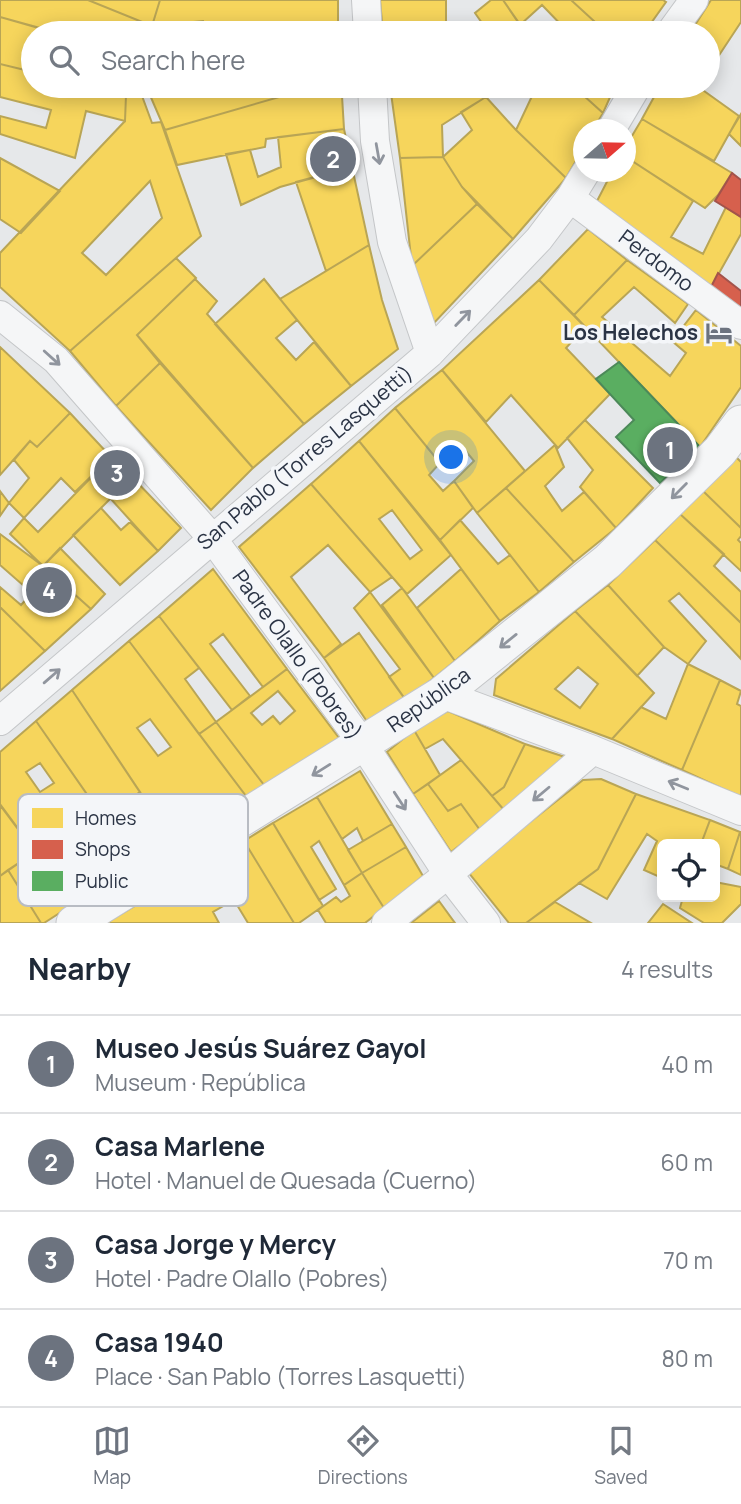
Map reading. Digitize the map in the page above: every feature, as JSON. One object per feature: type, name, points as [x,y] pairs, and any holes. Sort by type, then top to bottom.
[{"type":"street","points":[[366,0],[367,21]]},
{"type":"street","points":[[679,21],[694,0]]},
{"type":"street","points":[[373,98],[375,141],[392,242],[430,353]]},
{"type":"street","points":[[618,119],[630,98]]},
{"type":"street","name":"San Pablo (Torres Lasquetti)","points":[[0,721],[430,353],[539,240],[580,182]]},
{"type":"street","name":"Perdomo","points":[[570,198],[741,325]]},
{"type":"street","name":"Padre Olallo (Pobres)","points":[[0,315],[56,360],[212,538],[363,744],[448,874],[486,923]]},
{"type":"street","name":"República","points":[[248,815],[442,694],[608,561],[720,451],[741,423]]},
{"type":"street","points":[[442,694],[593,750],[741,810]]},
{"type":"street","points":[[386,923],[448,874],[593,750]]},
{"type":"street","name":"República","points":[[75,923],[102,906]]},
{"type":"building: Homes","points":[[0,0],[88,0],[140,21],[21,23],[0,17]]},
{"type":"building: Homes","points":[[88,0],[160,0],[154,21],[140,21]]},
{"type":"building: Homes","points":[[160,0],[338,0],[338,21],[154,21]]},
{"type":"building: Homes","points":[[380,0],[446,0],[446,21],[382,21]]},
{"type":"building: Homes","points":[[491,0],[503,0],[518,21],[481,21],[475,13]]},
{"type":"building: Homes","points":[[503,0],[571,0],[594,21],[557,21],[542,5],[524,21],[517,21]]},
{"type":"building: Homes","points":[[571,0],[666,2],[653,21],[594,21]]},
{"type":"building: Homes","points":[[711,0],[741,0],[741,22],[720,54],[720,21],[698,21]]},
{"type":"building: Homes","points":[[0,17],[21,23],[21,69],[0,64]]},
{"type":"building: Homes","points":[[0,64],[21,69],[21,98],[126,98],[125,121],[86,111],[75,158],[0,134],[0,116],[46,128],[51,110],[0,97]]},
{"type":"building: Homes","points":[[126,98],[143,98],[152,123],[161,122],[201,236],[70,351],[0,287],[0,253],[125,121]],"holes":[[[150,181],[162,218],[106,275],[82,253]]]},
{"type":"building: Homes","points":[[151,98],[276,98],[165,130]]},
{"type":"building: Homes","points":[[276,98],[342,98],[344,129],[266,139],[265,147],[177,165],[165,130]]},
{"type":"building: Homes","points":[[392,98],[484,98],[442,125],[443,157],[400,158]]},
{"type":"building: Homes","points":[[487,98],[566,178],[513,239],[462,187],[443,157],[472,130],[461,112]]},
{"type":"building: Homes","points":[[531,98],[586,98],[603,113],[599,119],[573,119],[573,166],[566,178],[516,130]]},
{"type":"building: Homes","points":[[586,98],[610,98],[603,113]]},
{"type":"building: Homes","points":[[653,98],[714,98],[739,116],[714,161],[642,119]]},
{"type":"building: Homes","points":[[741,114],[741,146],[729,134]]},
{"type":"building: Homes","points":[[642,119],[732,173],[718,195],[705,208],[636,163],[636,129]]},
{"type":"building: Homes","points":[[344,129],[352,167],[280,187],[241,205],[226,154],[250,150],[258,177],[281,167],[278,137]]},
{"type":"building: Homes","points":[[443,157],[462,187],[477,204],[412,266],[400,158]]},
{"type":"building: Homes","points":[[0,158],[60,191],[21,233],[0,219]]},
{"type":"building: Homes","points":[[636,164],[693,201],[671,237],[703,254],[726,207],[741,217],[741,234],[709,291],[596,203],[607,182],[636,182]]},
{"type":"building: Homes","points":[[352,167],[369,245],[326,271],[296,182]]},
{"type":"building: Homes","points":[[477,204],[513,239],[434,323],[412,266]]},
{"type":"building: Homes","points":[[588,229],[627,260],[574,315],[539,280]]},
{"type":"building: Homes","points":[[369,245],[382,300],[398,349],[351,386],[280,299]]},
{"type":"building: Homes","points":[[176,258],[196,278],[137,335],[160,363],[116,406],[70,351]]},
{"type":"building: Homes","points":[[627,260],[688,304],[675,323],[634,287],[602,317],[670,376],[686,353],[672,341],[696,310],[741,346],[741,387],[700,447],[574,315]]},
{"type":"building: Homes","points":[[195,279],[217,301],[207,314],[304,424],[253,468],[137,335]]},
{"type":"building: Homes","points":[[264,279],[297,320],[276,338],[296,360],[314,342],[351,386],[304,424],[215,324]]},
{"type":"building: Homes","points":[[539,280],[585,327],[566,348],[610,394],[558,448],[511,395],[486,422],[442,370]]},
{"type":"building: Homes","points":[[0,347],[70,413],[37,447],[30,441],[0,475]]},
{"type":"building: Homes","points":[[160,363],[253,468],[211,510],[116,406]]},
{"type":"building: Homes","points":[[442,370],[525,471],[477,513],[454,481],[474,461],[460,444],[440,463],[395,408]]},
{"type":"building: Homes","points":[[395,408],[440,463],[429,475],[443,491],[454,481],[473,508],[440,540],[359,441]]},
{"type":"building: Homes","points":[[70,413],[111,457],[75,492],[61,478],[24,518],[9,503],[29,478],[14,460],[30,441],[37,447]]},
{"type":"building: Homes","points":[[585,420],[653,488],[616,528],[580,487],[593,470],[567,438]]},
{"type":"building: Homes","points":[[359,441],[451,555],[407,594],[311,484]],"holes":[[[392,510],[422,550],[410,559],[379,519]]]},
{"type":"building: Homes","points":[[555,445],[564,467],[545,486],[562,511],[584,492],[616,528],[574,562],[506,488]]},
{"type":"building: Homes","points":[[111,457],[132,477],[43,566],[10,534],[24,518],[38,532]]},
{"type":"building: Homes","points":[[736,457],[741,462],[741,528],[702,490]]},
{"type":"building: Homes","points":[[132,477],[181,528],[158,551],[110,498]]},
{"type":"building: Homes","points":[[311,484],[392,577],[370,592],[328,545],[291,577],[341,644],[324,658],[239,547]]},
{"type":"building: Homes","points":[[506,488],[574,562],[539,592],[477,513]]},
{"type":"building: Homes","points":[[702,490],[741,528],[738,540],[741,543],[741,571],[680,514]]},
{"type":"building: Homes","points":[[0,491],[9,503],[0,516]]},
{"type":"building: Homes","points":[[101,508],[121,530],[130,522],[158,551],[120,585],[73,535]]},
{"type":"building: Homes","points":[[680,514],[724,554],[714,566],[741,592],[741,623],[655,540]]},
{"type":"building: Homes","points":[[460,520],[498,564],[510,555],[539,592],[500,621],[440,540]]},
{"type":"building: Homes","points":[[0,534],[43,566],[91,609],[45,651],[0,607],[0,587],[21,605],[32,593],[0,565]]},
{"type":"building: Homes","points":[[655,540],[741,623],[741,659],[679,593],[669,601],[706,641],[688,664],[664,647],[608,585]]},
{"type":"building: Homes","points":[[60,548],[105,594],[91,609],[43,566]]},
{"type":"building: Homes","points":[[213,569],[287,669],[263,687],[223,634],[210,644],[250,696],[232,710],[159,616]]},
{"type":"building: Homes","points":[[461,569],[500,621],[455,661],[417,608]]},
{"type":"building: Homes","points":[[608,585],[664,647],[637,676],[575,611]]},
{"type":"building: Homes","points":[[402,588],[455,661],[434,678],[382,605]]},
{"type":"building: Homes","points":[[370,592],[434,678],[405,699],[389,677],[400,669],[354,608]]},
{"type":"building: Homes","points":[[0,607],[45,651],[0,691]]},
{"type":"building: Homes","points":[[575,611],[654,693],[612,739],[494,695],[496,679]],"holes":[[[578,667],[598,684],[580,708],[555,689]]]},
{"type":"building: Homes","points":[[159,616],[199,668],[185,679],[216,722],[199,734],[129,641]]},
{"type":"building: Homes","points":[[359,633],[405,699],[368,723],[324,658]]},
{"type":"building: Homes","points":[[129,641],[244,794],[141,794],[72,690]],"holes":[[[150,719],[171,747],[158,756],[137,728]]]},
{"type":"building: Homes","points":[[688,664],[720,680],[682,770],[612,739],[641,707],[666,719]]},
{"type":"building: Homes","points":[[287,669],[339,738],[264,785],[216,722]],"holes":[[[278,691],[295,711],[280,724],[273,716],[262,725],[251,713]]]},
{"type":"building: Homes","points":[[720,680],[741,691],[737,704],[741,706],[741,797],[682,770]]},
{"type":"building: Homes","points":[[72,690],[140,792],[87,794],[36,721]]},
{"type":"building: Homes","points":[[448,711],[525,744],[504,787],[492,796],[443,739],[425,749],[414,730]]},
{"type":"building: Homes","points":[[36,721],[87,794],[18,794],[18,828],[0,804],[0,752]],"holes":[[[40,763],[54,783],[40,792],[26,772]]]},
{"type":"building: Homes","points":[[216,722],[264,785],[248,795],[244,794],[199,734]]},
{"type":"building: Homes","points":[[414,730],[440,775],[413,794],[387,752]]},
{"type":"building: Homes","points":[[525,744],[565,757],[504,810],[492,796],[504,787]]},
{"type":"building: Homes","points":[[461,760],[504,810],[480,830],[461,804],[448,811],[428,784]]},
{"type":"building: Homes","points":[[360,771],[392,824],[363,841],[357,828],[342,839],[317,797]]},
{"type":"building: Homes","points":[[601,779],[636,794],[598,869],[526,923],[509,923],[469,873],[583,780]]},
{"type":"building: Homes","points":[[428,784],[448,811],[461,804],[480,830],[451,852],[413,794]]},
{"type":"building: Homes","points":[[636,794],[710,820],[703,839],[657,841],[647,834],[607,899],[579,883],[598,869]]},
{"type":"building: Homes","points":[[317,797],[362,873],[344,885],[319,841],[311,847],[336,889],[319,900],[273,823]]},
{"type":"building: Homes","points":[[0,805],[18,829],[18,864],[0,876]]},
{"type":"building: Homes","points":[[710,820],[740,832],[728,869],[720,866],[720,839],[703,839]]},
{"type":"building: Homes","points":[[273,823],[323,906],[299,923],[294,923],[248,848],[248,839]]},
{"type":"building: Homes","points":[[392,824],[406,847],[362,873],[348,850]]},
{"type":"building: Homes","points":[[741,832],[741,875],[728,869]]},
{"type":"building: Homes","points":[[657,841],[657,876],[644,870]]},
{"type":"building: Homes","points":[[406,847],[423,876],[384,908],[362,873]]},
{"type":"building: Homes","points":[[248,848],[294,923],[248,923],[238,906],[248,906]]},
{"type":"building: Homes","points":[[18,863],[18,886],[8,870]]},
{"type":"building: Homes","points":[[8,870],[18,886],[18,906],[30,906],[41,923],[0,923],[0,876]]},
{"type":"building: Homes","points":[[362,873],[384,908],[365,923],[326,923],[318,910],[336,897],[341,902],[350,896],[344,885]]},
{"type":"building: Homes","points":[[720,883],[741,887],[741,904],[722,923],[704,923],[680,908],[682,902],[720,902]]},
{"type":"building: Homes","points":[[439,901],[455,923],[411,923]]},
{"type":"building: Homes","points":[[555,902],[591,923],[526,923]]},
{"type":"building: Homes","points":[[663,904],[692,923],[648,923]]},
{"type":"building: Homes","points":[[30,906],[70,906],[44,923],[41,923]]},
{"type":"building: Homes","points":[[135,906],[224,906],[213,912],[219,923],[106,923]]},
{"type":"building: Shops","points":[[732,173],[741,180],[741,217],[715,201]]},
{"type":"building: Shops","points":[[718,273],[741,291],[741,313],[709,291]]},
{"type":"building: Public","points":[[619,362],[700,447],[660,483],[616,437],[634,420],[596,379]]},
{"type":"place","name":"Casa Marlene","points":[[333,159]]},
{"type":"place","name":"Los Helechos","points":[[719,333]]},
{"type":"place","name":"Museo Jesús Suárez Gayol","points":[[670,450]]},
{"type":"place","name":"Casa Jorge y Mercy","points":[[117,473]]},
{"type":"place","name":"Casa 1940","points":[[49,590]]}]
